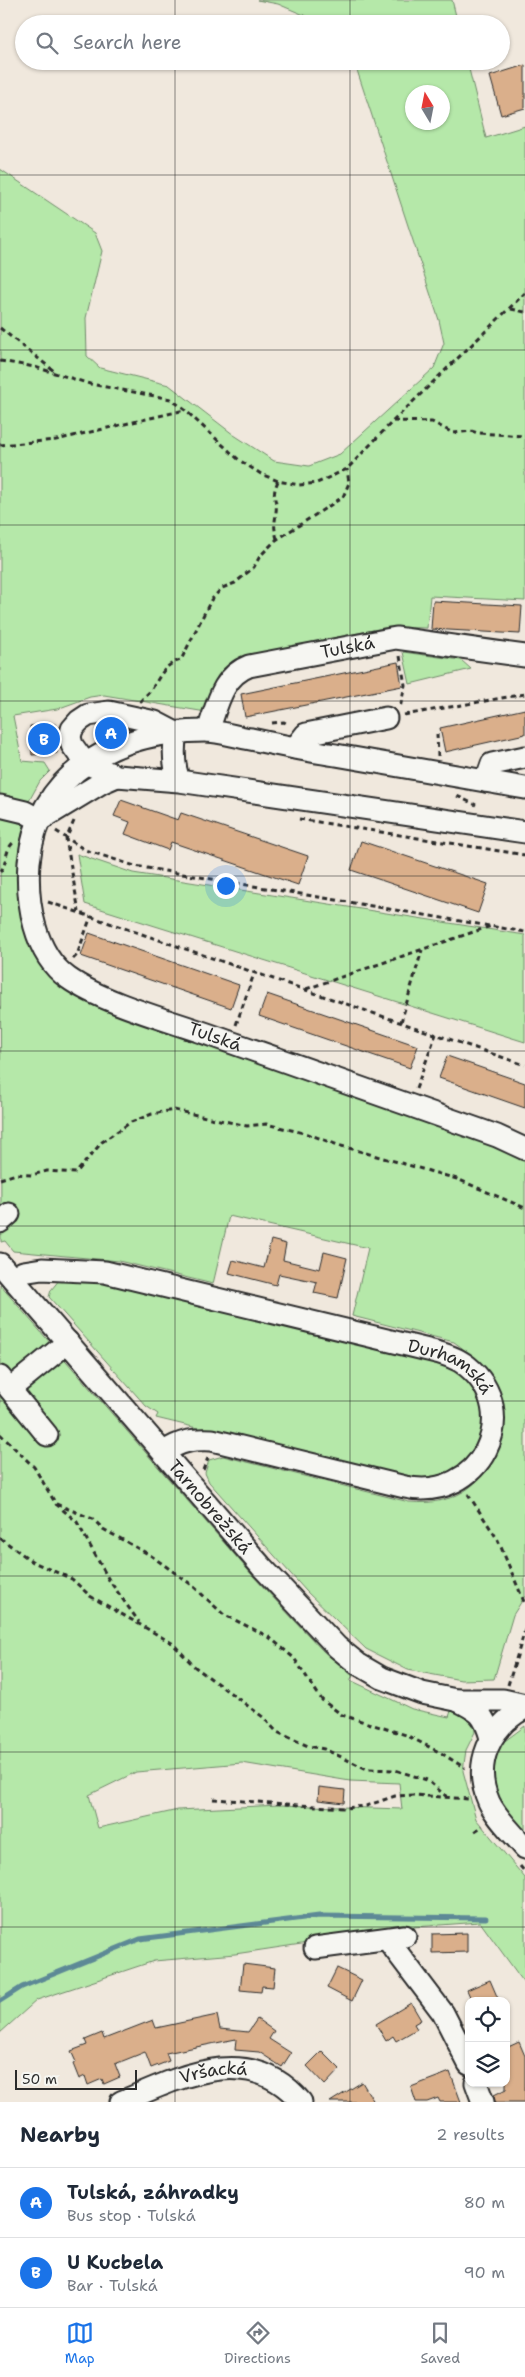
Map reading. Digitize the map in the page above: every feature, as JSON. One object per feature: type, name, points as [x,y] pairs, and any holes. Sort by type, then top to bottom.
[{"type":"street","name":"Tulská","points":[[208,731],[225,686],[239,670],[249,666],[396,638],[525,656]]},
{"type":"street","points":[[179,781],[174,767],[173,750],[176,733],[155,722],[129,716],[98,713],[79,721],[72,728],[70,737],[72,745],[85,763],[117,776],[179,781],[525,832]]},
{"type":"street","points":[[295,748],[306,734],[386,718]]},
{"type":"street","name":"Tulská","points":[[525,788],[486,781],[441,767],[295,748],[208,731],[176,733],[114,747],[85,763],[58,786],[40,820],[29,860],[30,896],[37,932],[54,966],[69,979],[129,1007],[497,1136],[525,1149]]},
{"type":"street","points":[[486,781],[492,764],[525,757]]},
{"type":"street","points":[[0,806],[25,812],[40,820],[101,783],[117,776]]},
{"type":"street","name":"Durhamská","points":[[7,1271],[24,1272],[42,1269],[105,1272],[456,1358],[467,1366],[484,1386],[492,1410],[491,1437],[487,1449],[473,1470],[452,1484],[428,1490],[405,1487],[212,1440],[192,1439],[178,1442],[164,1452]]},
{"type":"street","name":"Tarnobrežská","points":[[7,1271],[262,1566],[337,1647],[358,1664],[382,1678],[422,1693],[456,1700],[502,1700],[525,1707]]},
{"type":"street","points":[[47,1435],[5,1383],[68,1342]]},
{"type":"street","name":"Tarnobrežská","points":[[456,1700],[477,1710],[487,1723],[491,1738]]},
{"type":"street","points":[[525,1707],[496,1729],[475,1768],[484,1784],[489,1802],[499,1818],[525,1848]]},
{"type":"street","points":[[315,1948],[396,1937],[443,2013],[465,2056]]},
{"type":"street","name":"Vršacká","points":[[121,2102],[179,2078],[204,2070],[229,2068],[255,2072],[279,2082],[300,2102]]},
{"type":"street","points":[[477,2087],[483,2102]]},
{"type":"path","points":[[0,361],[35,366],[90,384],[171,400],[185,410],[239,460],[261,474],[278,481],[299,484],[317,483],[347,469],[393,421],[525,293]]},
{"type":"path","points":[[511,308],[525,312]]},
{"type":"path","points":[[0,328],[56,373]]},
{"type":"path","points":[[0,445],[56,440],[185,410]]},
{"type":"path","points":[[393,421],[432,422],[453,433],[471,431],[525,436]]},
{"type":"path","points":[[129,716],[143,696],[150,691],[165,667],[171,662],[181,660],[211,600],[222,588],[235,583],[254,567],[267,547],[277,539],[343,497],[349,483],[347,469]]},
{"type":"path","points":[[277,539],[273,527],[276,511],[273,498],[278,481]]},
{"type":"path","points":[[398,648],[405,685],[398,716],[525,694]]},
{"type":"path","points":[[437,734],[443,789],[479,807],[478,817],[485,818],[484,826]]},
{"type":"path","points":[[78,814],[66,839],[79,912]]},
{"type":"path","points":[[294,818],[525,855]]},
{"type":"path","points":[[40,820],[66,839],[108,859],[135,866],[525,932]]},
{"type":"path","points":[[30,896],[255,971],[525,1065]]},
{"type":"path","points":[[69,979],[71,961],[77,955],[91,916]]},
{"type":"path","points":[[306,989],[492,926]]},
{"type":"path","points":[[400,1022],[422,949]]},
{"type":"path","points":[[236,1026],[255,971]]},
{"type":"path","points":[[416,1089],[436,1034]]},
{"type":"path","points":[[0,1179],[16,1174],[32,1175],[47,1171],[76,1172],[102,1142],[131,1122],[152,1114],[174,1110],[247,1126],[266,1124],[314,1136],[338,1145],[457,1179],[525,1208]]},
{"type":"path","points":[[0,1434],[34,1467],[56,1504],[77,1522],[109,1580],[140,1624]]},
{"type":"path","points":[[203,1475],[204,1463],[212,1455]]},
{"type":"path","points":[[466,1489],[498,1540],[525,1604]]},
{"type":"path","points":[[56,1504],[93,1519],[103,1529],[150,1555],[192,1586],[223,1614],[269,1637],[294,1658],[322,1700],[342,1715],[406,1735],[441,1752],[457,1765],[475,1768]]},
{"type":"path","points":[[0,1538],[33,1562],[72,1579],[90,1596],[172,1644],[195,1667],[263,1717],[278,1732],[308,1746],[324,1749],[367,1769],[395,1770],[427,1780],[447,1797]]},
{"type":"path","points":[[506,1689],[525,1630]]},
{"type":"path","points":[[213,1798],[344,1808],[366,1806],[395,1796],[414,1795],[489,1802]]},
{"type":"path","points":[[475,1832],[486,1824]]},
{"type":"green space","points":[[257,0],[452,0],[456,15],[304,15],[278,4]]},
{"type":"green space","points":[[357,70],[469,70],[486,138],[525,126],[525,601],[430,596],[427,628],[388,627],[259,653],[206,712],[104,695],[90,697],[57,709],[13,716],[22,761],[45,763],[50,771],[40,781],[29,801],[0,795],[0,169],[95,233],[102,251],[86,318],[87,356],[100,368],[169,385],[234,435],[274,461],[309,466],[340,454],[434,368],[444,343],[439,320]]},
{"type":"green space","points":[[403,652],[461,660],[471,669],[410,684]]},
{"type":"green space","points":[[0,815],[24,825],[19,848],[19,884],[41,962],[480,1139],[525,1160],[525,1596],[513,1615],[494,1679],[461,1680],[408,1670],[366,1649],[306,1591],[209,1482],[205,1473],[209,1460],[223,1456],[409,1502],[443,1500],[469,1488],[487,1468],[496,1443],[498,1416],[491,1388],[477,1363],[454,1342],[352,1316],[368,1248],[229,1216],[213,1284],[119,1261],[13,1251],[5,1241],[1,1242]]},
{"type":"green space","points":[[77,854],[133,873],[525,935],[525,1042],[85,904]]},
{"type":"green space","points":[[60,1279],[101,1281],[449,1365],[469,1379],[485,1413],[479,1449],[453,1475],[417,1481],[156,1418],[158,1414],[146,1406],[49,1297],[51,1290]]},
{"type":"green space","points":[[0,1285],[253,1576],[323,1651],[353,1676],[350,1680],[412,1709],[449,1717],[451,1711],[459,1712],[477,1723],[474,1725],[475,1732],[466,1750],[463,1771],[476,1819],[525,1878],[525,1984],[480,1922],[414,1927],[235,1954],[154,1961],[37,2000],[0,2033]],"holes":[[[242,1763],[350,1781],[399,1783],[402,1809],[280,1805],[178,1810],[98,1828],[89,1795],[136,1772]]]},
{"type":"green space","points":[[525,1726],[525,1833],[507,1812],[497,1796],[494,1788],[493,1765],[494,1749]]},
{"type":"building","points":[[525,65],[525,108],[501,115],[490,76]]},
{"type":"building","points":[[433,601],[522,606],[520,634],[431,629]]},
{"type":"building","points":[[398,662],[402,686],[245,717],[241,694]]},
{"type":"building","points":[[525,709],[525,734],[445,752],[440,728]]},
{"type":"building","points":[[55,724],[57,753],[32,755],[30,726]]},
{"type":"building","points":[[121,800],[178,820],[181,813],[308,856],[298,885],[171,842],[168,850],[125,834],[130,822],[114,816]]},
{"type":"building","points":[[361,841],[488,884],[478,913],[351,870]]},
{"type":"building","points":[[89,933],[239,985],[231,1008],[81,956]]},
{"type":"building","points":[[267,994],[418,1046],[410,1068],[259,1016]]},
{"type":"building","points":[[447,1056],[525,1083],[525,1108],[439,1078]]},
{"type":"building","points":[[271,1240],[286,1244],[283,1260],[320,1269],[324,1252],[347,1258],[338,1298],[314,1293],[317,1282],[279,1274],[276,1285],[229,1273],[233,1260],[264,1268]]},
{"type":"building","points":[[319,1787],[345,1790],[344,1803],[318,1800]]},
{"type":"building","points":[[467,1933],[467,1952],[432,1953],[432,1934]]},
{"type":"building","points":[[243,1964],[275,1968],[273,1987],[262,1986],[261,1992],[240,1990]]},
{"type":"building","points":[[337,1968],[362,1980],[352,2001],[327,1988]]},
{"type":"building","points":[[490,1980],[497,1997],[470,1997],[467,1990]]},
{"type":"building","points":[[411,2003],[421,2020],[414,2024],[417,2029],[396,2041],[393,2036],[386,2041],[376,2024]]},
{"type":"building","points":[[217,2015],[220,2029],[248,2032],[257,2019],[274,2031],[269,2039],[291,2053],[282,2067],[259,2052],[235,2050],[236,2039],[166,2053],[169,2061],[151,2068],[145,2052],[115,2064],[120,2077],[104,2084],[102,2079],[88,2085],[85,2076],[79,2079],[73,2064],[76,2062],[71,2051],[87,2045],[85,2040],[102,2033],[104,2039],[153,2020],[156,2028]]},
{"type":"building","points":[[519,2042],[525,2056],[525,2102],[495,2102],[494,2095],[506,2089],[506,2087],[510,2087],[510,2046]]},
{"type":"building","points":[[322,2051],[340,2069],[325,2085],[307,2066]]},
{"type":"building","points":[[450,2072],[461,2102],[440,2102],[438,2098],[427,2102],[416,2102],[411,2087]]},
{"type":"building","points":[[362,2082],[374,2102],[330,2102]]},
{"type":"waterway","points":[[0,2001],[22,1987],[140,1939],[319,1916],[486,1918]]},
{"type":"place","name":"Tulská, záhradky","points":[[111,733]]},
{"type":"place","name":"U Kucbela","points":[[44,739]]}]
